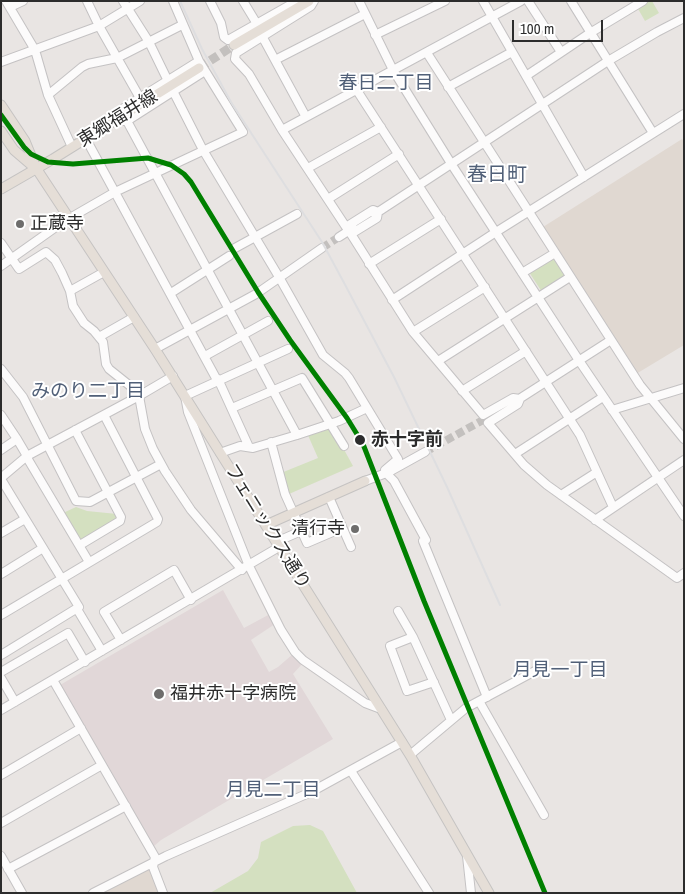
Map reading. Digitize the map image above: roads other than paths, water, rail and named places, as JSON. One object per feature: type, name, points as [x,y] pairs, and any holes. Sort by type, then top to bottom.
[{"type":"main road","points":[[234,46],[309,1]]},
{"type":"main road","name":"東郷福井線","points":[[1,189],[86,139],[201,67]]},
{"type":"main road","name":"フェニックス通り","points":[[1,105],[25,141],[36,168],[68,219],[155,348],[382,709],[489,893]]},
{"type":"main road","name":"フェニックス通り","points":[[1,131],[14,150],[36,168]]},
{"type":"main road","points":[[266,525],[365,481]]},
{"type":"street","points":[[23,1],[8,4],[35,50],[48,95],[72,147]]},
{"type":"street","points":[[87,1],[140,98]]},
{"type":"street","points":[[122,1],[148,42],[168,81]]},
{"type":"street","points":[[1,62],[99,26],[140,1]]},
{"type":"street","points":[[1,266],[68,219],[115,192],[243,132],[201,67],[173,1]]},
{"type":"street","points":[[243,1],[257,24]]},
{"type":"street","points":[[213,2],[227,40],[230,40],[297,1]]},
{"type":"street","points":[[314,1],[311,6],[236,53],[236,59],[249,74],[282,130],[346,228],[373,210],[378,212]]},
{"type":"street","points":[[358,1],[393,70],[452,165],[603,397],[684,516]]},
{"type":"street","points":[[375,35],[445,1]]},
{"type":"street","points":[[483,1],[584,177]]},
{"type":"street","points":[[282,130],[521,1]]},
{"type":"street","points":[[528,1],[561,52]]},
{"type":"street","points":[[571,1],[654,133]]},
{"type":"street","points":[[526,76],[633,4],[643,1]]},
{"type":"street","points":[[275,60],[365,14]]},
{"type":"street","points":[[338,237],[452,165],[608,61],[684,18]]},
{"type":"street","points":[[48,95],[82,67],[117,58],[182,25]]},
{"type":"street","points":[[262,36],[306,117]]},
{"type":"street","points":[[448,87],[512,52]]},
{"type":"street","points":[[427,53],[640,385],[684,439]]},
{"type":"street","points":[[201,67],[173,92],[127,121],[115,121],[118,111],[168,81],[201,67]]},
{"type":"street","points":[[356,89],[580,435],[613,507]]},
{"type":"street","points":[[173,92],[203,150],[279,276],[323,356],[345,372],[398,459],[385,470],[386,473]]},
{"type":"street","points":[[392,300],[684,114]]},
{"type":"street","points":[[127,121],[297,434]]},
{"type":"street","points":[[308,168],[381,127]]},
{"type":"street","points":[[86,139],[218,379],[250,447]]},
{"type":"street","points":[[328,199],[399,154]]},
{"type":"street","points":[[378,212],[377,218],[351,234],[414,332],[483,415],[514,398],[520,399]]},
{"type":"street","points":[[235,248],[297,214]]},
{"type":"street","points":[[369,264],[441,219]]},
{"type":"street","points":[[1,243],[18,270],[46,252],[54,260],[62,272],[70,291],[73,306],[84,323],[99,337],[104,346],[106,364],[109,369],[134,389],[139,396],[145,429],[161,464],[191,510],[246,568]]},
{"type":"street","points":[[155,348],[256,294],[279,276],[322,248]]},
{"type":"street","points":[[522,273],[555,253]]},
{"type":"street","points":[[170,293],[228,256]]},
{"type":"street","points":[[70,291],[104,272]]},
{"type":"street","points":[[438,361],[570,277]]},
{"type":"street","points":[[414,332],[485,287]]},
{"type":"street","points":[[99,337],[134,317]]},
{"type":"street","points":[[204,356],[268,321]]},
{"type":"street","points":[[485,419],[580,362],[611,340]]},
{"type":"street","points":[[288,349],[218,379],[185,396],[188,412],[246,568],[280,630],[303,660],[365,703],[382,709]]},
{"type":"street","points":[[462,391],[526,351]]},
{"type":"street","points":[[1,369],[23,397],[76,501],[90,502],[161,464]]},
{"type":"street","points":[[102,651],[77,608],[79,607],[1,478],[26,456],[139,396],[172,376]]},
{"type":"street","points":[[232,408],[302,378],[344,446]]},
{"type":"street","points":[[612,410],[684,388]]},
{"type":"street","points":[[515,454],[603,397]]},
{"type":"street","points":[[520,399],[518,404],[488,422],[515,454],[530,470],[594,520],[677,578],[684,574]]},
{"type":"street","points":[[220,453],[240,446],[253,448],[339,421],[367,408]]},
{"type":"street","points":[[1,415],[89,562]]},
{"type":"street","points":[[1,615],[157,522],[158,520],[104,415]]},
{"type":"street","points":[[75,430],[121,517],[120,521],[80,545]]},
{"type":"street","points":[[2,449],[17,439]]},
{"type":"street","points":[[272,442],[285,494],[307,543],[342,528]]},
{"type":"street","points":[[365,481],[386,473],[425,452]]},
{"type":"street","points":[[594,520],[684,460]]},
{"type":"street","points":[[561,495],[597,472]]},
{"type":"street","points":[[386,473],[394,482],[426,540],[423,541],[487,697]]},
{"type":"street","points":[[329,497],[351,547]]},
{"type":"street","points":[[1,533],[25,519]]},
{"type":"street","points":[[1,710],[246,568],[278,544],[301,531]]},
{"type":"street","points":[[1,574],[43,548]]},
{"type":"street","points":[[121,640],[104,612],[174,570],[191,600]]},
{"type":"street","points":[[1,655],[77,608]]},
{"type":"street","points":[[398,611],[413,637],[451,720]]},
{"type":"street","points":[[1,672],[68,633],[85,662]]},
{"type":"street","points":[[413,637],[390,646],[407,691],[434,682]]},
{"type":"street","points":[[410,755],[466,708],[536,671]]},
{"type":"street","points":[[1,678],[15,702]]},
{"type":"street","points":[[53,680],[155,856],[153,867],[163,893]]},
{"type":"street","points":[[479,701],[544,816]]},
{"type":"street","points":[[1,775],[81,728]]},
{"type":"street","points":[[93,893],[154,862],[311,792],[402,742]]},
{"type":"street","points":[[1,823],[102,766]]},
{"type":"street","points":[[351,770],[429,893]]},
{"type":"street","points":[[8,868],[126,806]]},
{"type":"street","points":[[467,854],[471,893]]},
{"type":"street","points":[[1,856],[22,893]]},
{"type":"tunnel","points":[[199,68],[234,45]]},
{"type":"tunnel","points":[[322,248],[339,237]]},
{"type":"tunnel","points":[[425,452],[485,419]]},
{"type":"railway","points":[[180,1],[202,49],[231,102],[322,242],[394,377],[447,487],[500,605]]},
{"type":"place","name":"正蔵寺","points":[[20,224]]},
{"type":"place","name":"赤十字前","points":[[360,440]]},
{"type":"place","name":"清行寺","points":[[355,529]]},
{"type":"place","name":"福井赤十字病院","points":[[159,694]]},
{"type":"district","name":"春日二丁目","points":[[386,84]]},
{"type":"district","name":"春日町","points":[[497,176]]},
{"type":"district","name":"みのり二丁目","points":[[88,392]]},
{"type":"district","name":"月見一丁目","points":[[560,671]]},
{"type":"district","name":"月見二丁目","points":[[273,791]]}]
